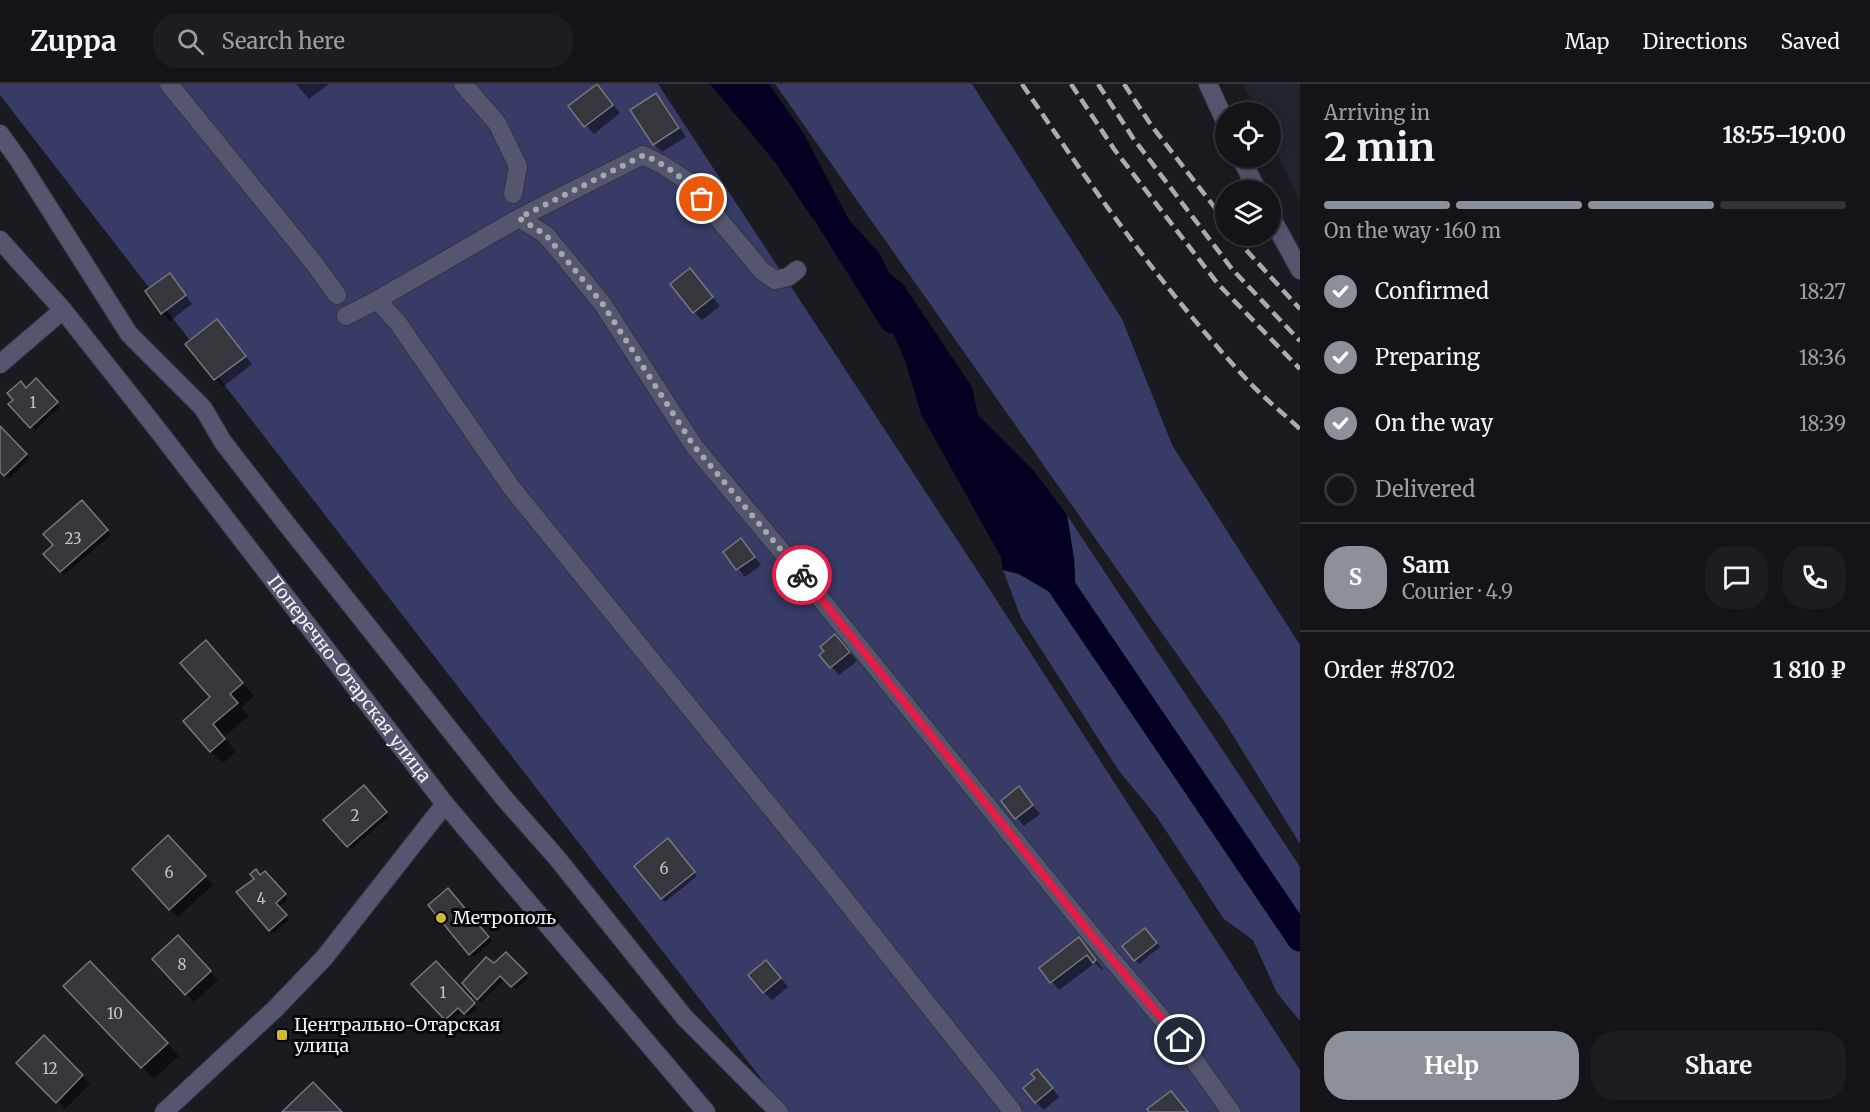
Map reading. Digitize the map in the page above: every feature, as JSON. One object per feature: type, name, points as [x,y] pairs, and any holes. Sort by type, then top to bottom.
[{"type":"street","points":[[169,84],[314,263],[337,295]]},
{"type":"street","points":[[463,84],[497,123],[518,166],[513,194]]},
{"type":"street","points":[[1208,84],[1216,102]]},
{"type":"street","points":[[0,134],[129,334],[203,408],[222,442],[504,798],[557,858],[685,1018],[779,1112]]},
{"type":"street","points":[[346,316],[519,218],[644,155],[687,181],[762,271],[775,280],[788,277],[797,270]]},
{"type":"street","points":[[519,218],[546,235],[602,303],[694,446],[874,663],[1094,938],[1180,1040],[1231,1112]]},
{"type":"street","points":[[1281,235],[1300,270]]},
{"type":"street","name":"Поперечно-Отарская улица","points":[[0,240],[63,310],[158,429],[446,804],[706,1112]]},
{"type":"street","points":[[377,300],[398,323],[511,487],[827,877],[1013,1112]]},
{"type":"street","points":[[0,364],[63,310]]},
{"type":"street","points":[[164,1112],[275,1009],[324,958],[446,804]]},
{"type":"shaded area","points":[[0,84],[658,84],[988,587],[1300,1070],[1300,1112],[787,1112],[0,95]]},
{"type":"shaded area","points":[[710,84],[769,84],[804,134],[849,220],[880,254],[889,273],[903,284],[972,387],[978,415],[1033,470],[1067,515],[1074,559],[1076,602],[1055,595],[1019,574],[1003,570],[1001,557],[921,414],[905,360],[865,270],[847,244],[812,218],[775,162]]},
{"type":"shaded area","points":[[775,84],[972,84],[1122,319],[1172,445],[1300,645],[1300,844],[1226,724]]},
{"type":"shaded area","points":[[1243,84],[1300,84],[1300,202],[1281,162],[1281,102],[1252,102]]},
{"type":"shaded area","points":[[1067,515],[1300,867],[1300,1021],[1277,993],[1253,940],[1224,919],[1157,817],[1119,771],[1021,618],[1003,570],[1019,574],[1055,595],[1076,601],[1074,559]]},
{"type":"building","points":[[597,84],[613,105],[584,127],[568,106]]},
{"type":"building","points":[[656,93],[679,128],[653,145],[630,110]]},
{"type":"building","points":[[690,268],[713,297],[693,313],[670,284]]},
{"type":"building","points":[[170,273],[186,295],[161,314],[145,291]]},
{"type":"building","points":[[217,319],[246,356],[214,380],[185,344]]},
{"type":"building","points":[[36,378],[58,402],[30,428],[8,404],[13,400],[7,393],[21,381],[26,388]]},
{"type":"building","points":[[0,426],[27,454],[4,476],[0,472]]},
{"type":"building","points":[[82,500],[108,530],[60,572],[43,554],[53,545],[43,534]]},
{"type":"building","points":[[741,538],[755,557],[736,570],[723,552]]},
{"type":"building","points":[[835,634],[850,652],[830,668],[819,655],[824,651],[820,647]]},
{"type":"building","points":[[206,640],[243,683],[230,694],[238,703],[213,724],[225,739],[210,752],[183,721],[210,697],[180,663]]},
{"type":"building","points":[[364,785],[387,812],[347,847],[323,820]]},
{"type":"building","points":[[1019,786],[1033,805],[1015,819],[1001,801]]},
{"type":"building","points":[[168,835],[206,876],[169,910],[132,869]]},
{"type":"building","points":[[668,838],[695,872],[661,899],[634,866]]},
{"type":"building","points":[[256,869],[260,875],[265,871],[286,894],[276,903],[287,915],[269,931],[236,892],[254,879],[250,874]]},
{"type":"building","points":[[448,888],[489,937],[469,955],[428,905]]},
{"type":"building","points":[[1145,928],[1157,943],[1134,961],[1122,946]]},
{"type":"building","points":[[178,935],[211,971],[185,995],[152,959]]},
{"type":"building","points":[[1079,937],[1096,960],[1093,963],[1087,955],[1050,983],[1039,968]]},
{"type":"building","points":[[506,952],[527,973],[511,987],[500,976],[477,1000],[462,983],[486,957],[494,963]]},
{"type":"building","points":[[766,960],[781,978],[763,993],[748,975]]},
{"type":"building","points":[[90,961],[168,1043],[141,1068],[63,986]]},
{"type":"building","points":[[436,961],[475,1003],[464,1014],[458,1008],[445,1020],[411,984]]},
{"type":"building","points":[[44,1035],[83,1075],[56,1103],[16,1063]]},
{"type":"building","points":[[1037,1069],[1053,1088],[1035,1103],[1023,1088],[1035,1078],[1031,1074]]},
{"type":"building","points":[[313,1082],[342,1112],[282,1112]]},
{"type":"building","points":[[1171,1091],[1188,1112],[1149,1112],[1147,1109]]},
{"type":"waterway","points":[[824,210],[893,320]]},
{"type":"waterway","points":[[1051,571],[1300,938]]},
{"type":"railway","points":[[1022,84],[1102,200],[1158,275],[1249,382],[1300,429]]},
{"type":"railway","points":[[1071,84],[1114,149],[1218,284],[1300,369]]},
{"type":"railway","points":[[1098,84],[1133,138],[1232,269],[1300,341]]},
{"type":"railway","points":[[1124,84],[1151,125],[1215,208]]},
{"type":"railway","points":[[1243,246],[1300,309]]},
{"type":"way so far","points":[[702,199],[687,181],[644,155],[519,218],[546,235],[602,303],[694,446],[802,575]]},
{"type":"place","name":"Метрополь","points":[[441,918]]},
{"type":"place","name":"Центрально-Отарская улица","points":[[282,1035]]},
{"type":"route","points":[[802,575],[1094,938],[1180,1040]]}]
